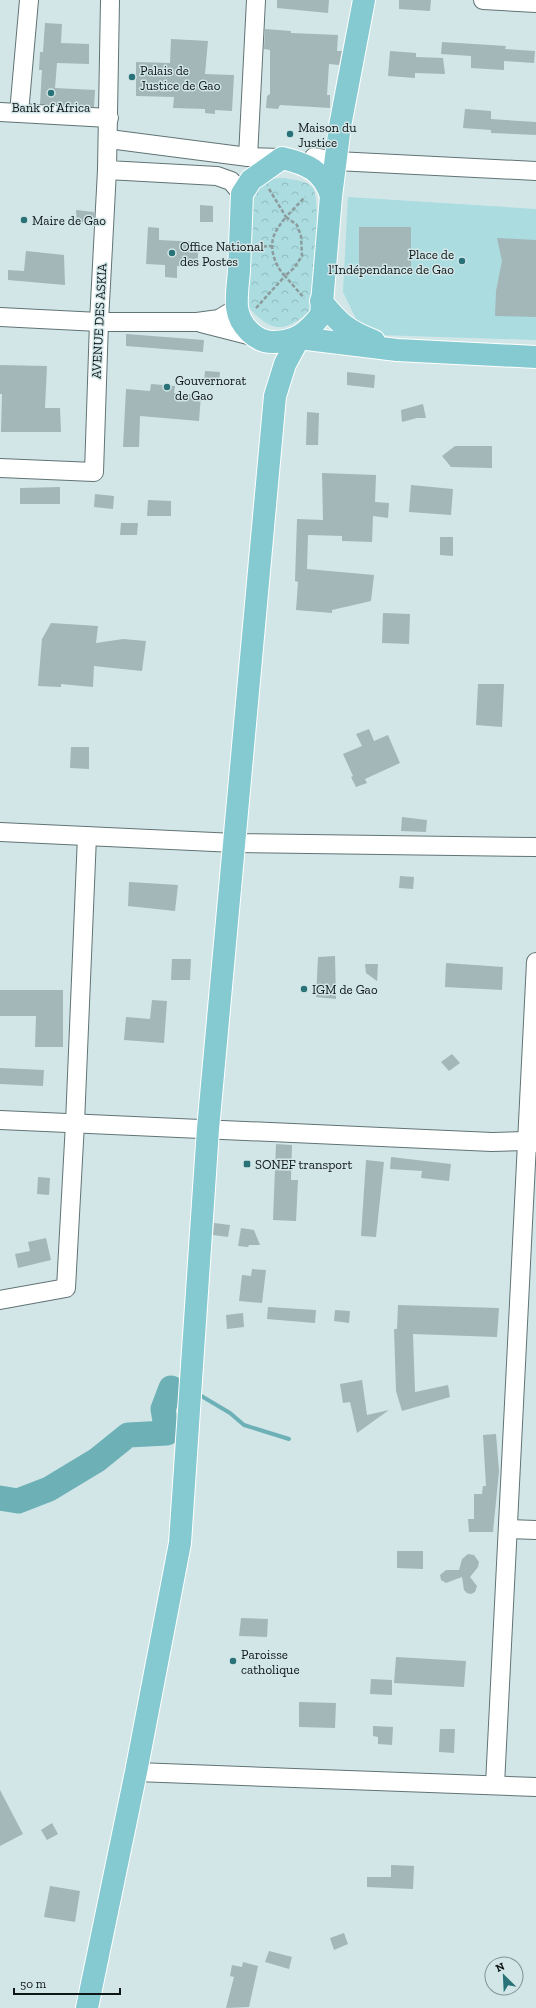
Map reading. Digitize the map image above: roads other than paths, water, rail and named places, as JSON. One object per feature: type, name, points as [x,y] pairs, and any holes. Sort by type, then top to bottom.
[{"type":"main road","points":[[275,396],[285,364],[299,338],[312,327],[321,315],[315,302],[340,126],[364,0]]},
{"type":"main road","points":[[340,126],[330,148],[298,159],[251,180],[242,194],[245,310],[250,332],[258,339],[270,343],[284,342],[299,338],[397,350],[536,357]]},
{"type":"main road","points":[[298,159],[316,171],[326,182],[331,196]]},
{"type":"main road","points":[[315,302],[338,322],[359,336],[397,350]]},
{"type":"main road","points":[[87,2008],[136,1772],[180,1543],[208,1129],[275,396],[272,369],[258,339]]},
{"type":"street","points":[[19,113],[29,0]]},
{"type":"street","name":"AVENUE DES ASKIA","points":[[0,468],[94,472],[99,322],[109,139],[110,0]]},
{"type":"street","points":[[248,156],[256,0]]},
{"type":"street","points":[[483,0],[536,3]]},
{"type":"street","points":[[0,112],[109,118]]},
{"type":"street","points":[[109,139],[248,156],[536,171]]},
{"type":"street","points":[[107,170],[217,176],[231,181],[242,194]]},
{"type":"street","points":[[0,317],[99,322],[197,322],[219,319],[245,310]]},
{"type":"street","points":[[197,322],[258,339]]},
{"type":"street","points":[[0,832],[235,843],[536,847]]},
{"type":"street","points":[[0,1300],[66,1288],[75,1123],[87,836]]},
{"type":"street","points":[[495,1785],[508,1529],[532,1142],[536,962]]},
{"type":"street","points":[[0,1120],[492,1142],[532,1142]]},
{"type":"street","points":[[508,1529],[536,1530]]},
{"type":"street","points":[[136,1772],[536,1786]]},
{"type":"waterway","points":[[0,1498],[18,1501],[49,1489],[97,1460],[128,1435],[167,1433],[163,1409],[171,1388]]},
{"type":"waterway","points":[[198,1394],[230,1413],[244,1425],[289,1439]]},
{"type":"place","name":"Palais de Justice de Gao","points":[[132,77]]},
{"type":"place","name":"Bank of Africa","points":[[51,93]]},
{"type":"place","name":"Maison du Justice","points":[[290,134]]},
{"type":"place","name":"Maire de Gao","points":[[24,220]]},
{"type":"place","name":"Office National des Postes","points":[[172,253]]},
{"type":"place","name":"Place de l'Indépendance de Gao","points":[[462,261]]},
{"type":"place","name":"Gouvernorat de Gao","points":[[167,387]]},
{"type":"place","name":"IGM de Gao","points":[[304,989]]},
{"type":"place","name":"SONEF transport","points":[[247,1164]]},
{"type":"place","name":"Paroisse catholique","points":[[233,1661]]}]
